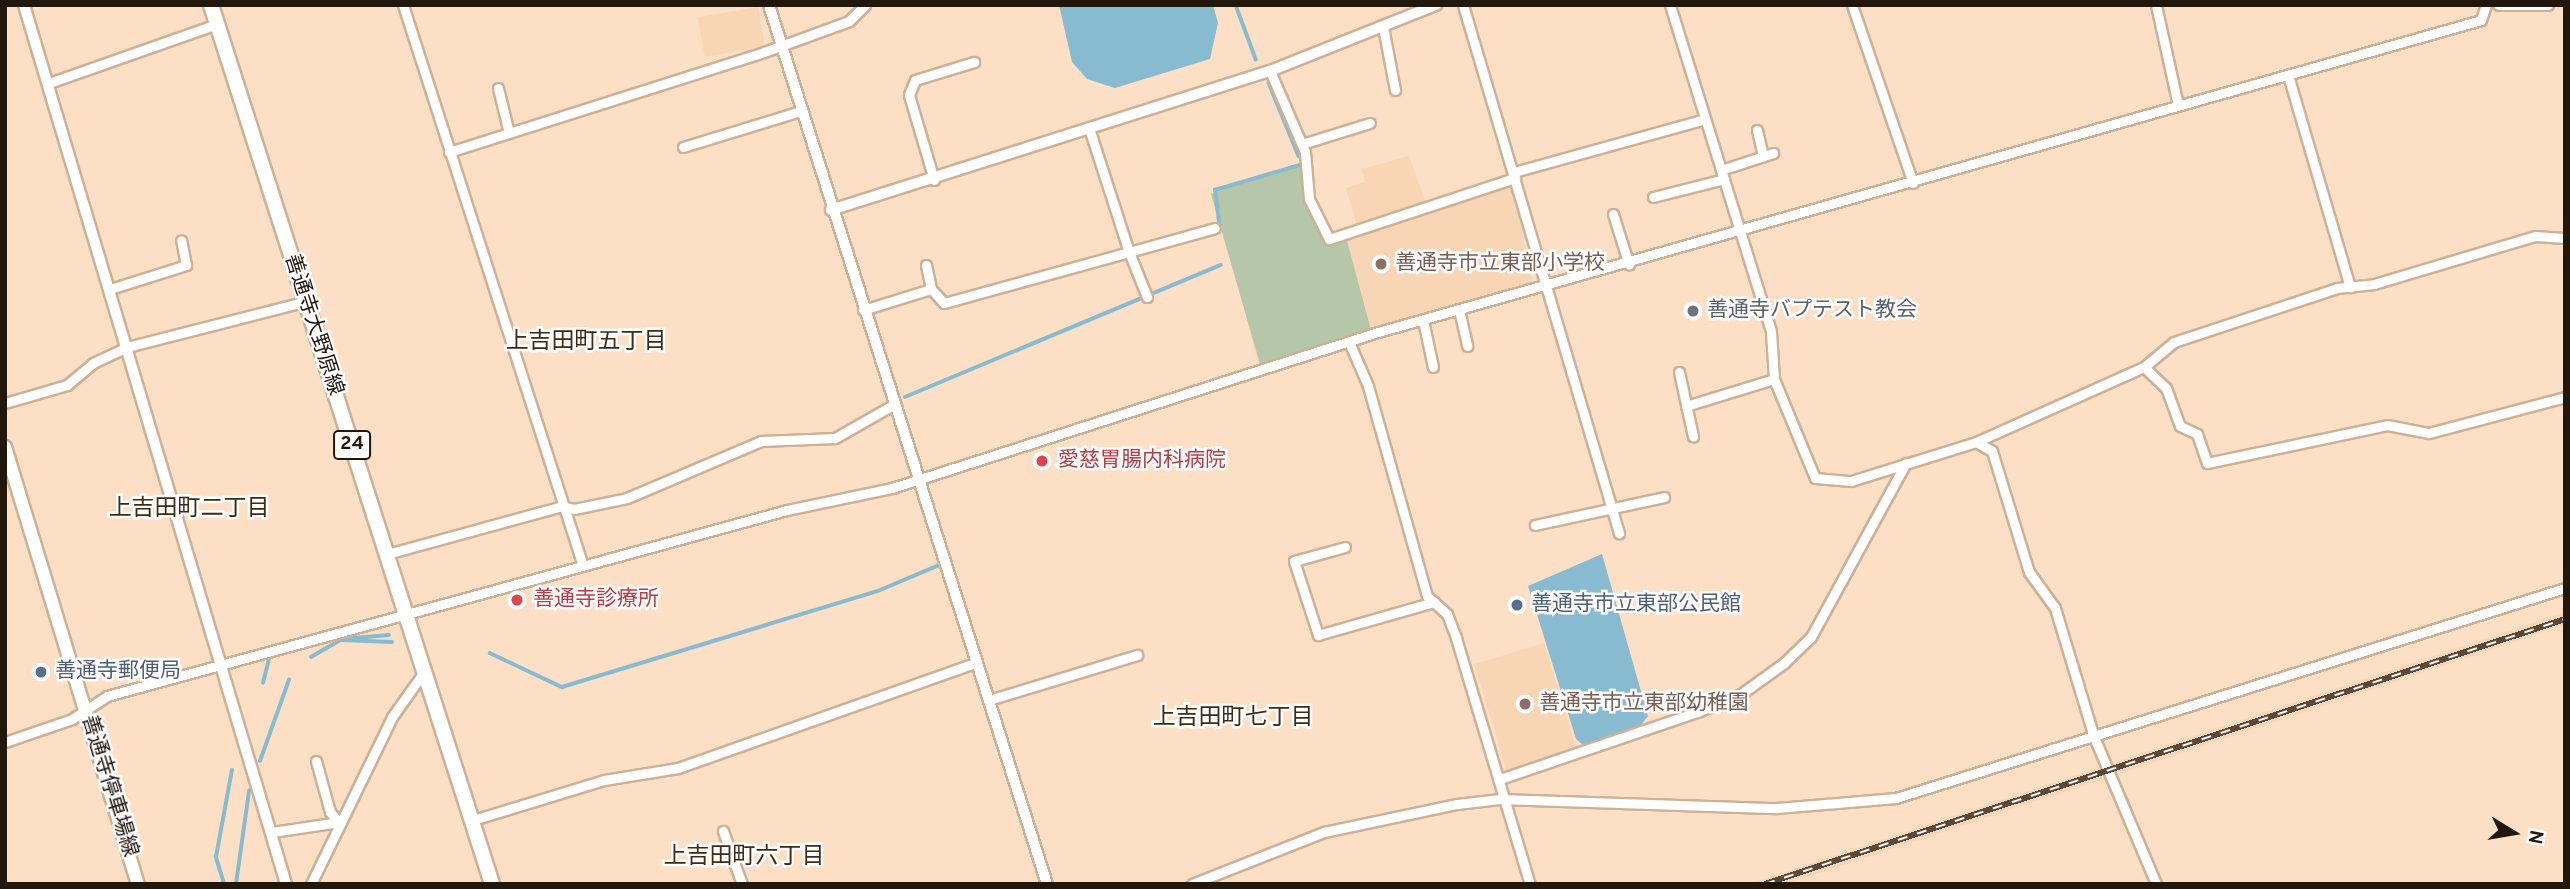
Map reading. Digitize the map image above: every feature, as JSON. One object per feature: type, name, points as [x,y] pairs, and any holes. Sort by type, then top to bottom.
[{"type":"main road","name":"善通寺大野原線","points":[[211,5],[492,884]]},
{"type":"main road","name":"善通寺停車場線","points":[[5,447],[138,884]]},
{"type":"street","points":[[24,5],[50,83],[127,347],[225,664],[286,884]]},
{"type":"street","points":[[769,5],[831,210],[1047,884]]},
{"type":"street","points":[[449,152],[849,21],[865,5]]},
{"type":"street","points":[[831,210],[1090,131],[1270,72],[1436,5]]},
{"type":"street","points":[[1463,5],[1619,533]]},
{"type":"street","points":[[1670,5],[1771,332],[1774,379],[1815,478],[1851,481],[1976,442],[2144,367],[2175,342],[2350,287],[2535,236],[2565,238]]},
{"type":"street","points":[[1853,5],[1913,183]]},
{"type":"street","points":[[2156,5],[2178,105]]},
{"type":"street","points":[[5,742],[87,712],[107,696],[405,612],[917,481],[1423,320],[1741,234],[2178,105],[2481,20],[2486,5]]},
{"type":"street","points":[[2498,5],[2548,5]]},
{"type":"street","points":[[405,6],[449,152],[583,566]]},
{"type":"street","points":[[50,83],[218,24]]},
{"type":"street","points":[[1383,27],[1395,90]]},
{"type":"street","points":[[934,180],[909,95],[915,80],[974,62]]},
{"type":"street","points":[[1270,72],[1302,144],[1309,199],[1329,239],[1514,175],[1705,119]]},
{"type":"street","points":[[2288,75],[2350,287]]},
{"type":"street","points":[[498,88],[509,132]]},
{"type":"street","points":[[683,147],[801,111]]},
{"type":"street","points":[[1302,144],[1370,123]]},
{"type":"street","points":[[1757,130],[1763,156]]},
{"type":"street","points":[[1090,131],[1129,252],[1146,294]]},
{"type":"street","points":[[1653,197],[1723,174],[1773,153]]},
{"type":"street","points":[[1613,214],[1629,265]]},
{"type":"street","points":[[926,265],[931,289],[944,303],[1215,228]]},
{"type":"street","points":[[110,289],[186,265],[181,240]]},
{"type":"street","points":[[863,310],[931,289]]},
{"type":"street","points":[[5,403],[67,386],[93,363],[127,347],[304,302]]},
{"type":"street","points":[[1459,310],[1468,346]]},
{"type":"street","points":[[1423,320],[1433,367]]},
{"type":"street","points":[[1349,342],[1434,602],[1456,638],[1500,779],[1500,799],[1530,884]]},
{"type":"street","points":[[2144,367],[2166,388],[2180,426],[2197,433],[2207,463],[2387,425],[2429,433],[2565,397]]},
{"type":"street","points":[[1679,372],[1693,436]]},
{"type":"street","points":[[1686,406],[1774,379]]},
{"type":"street","points":[[387,554],[562,506],[574,509],[627,498],[761,441],[835,438],[893,405]]},
{"type":"street","points":[[1976,442],[1992,452],[2029,572],[2056,608],[2094,737],[2155,884]]},
{"type":"street","points":[[1500,779],[1698,712],[1741,694],[1784,663],[1811,637],[1906,463]]},
{"type":"street","points":[[1535,525],[1664,497]]},
{"type":"street","points":[[1345,547],[1294,561],[1318,635],[1434,602]]},
{"type":"street","points":[[1192,884],[1324,832],[1500,799],[1777,808],[1853,804],[1928,789],[2565,587]]},
{"type":"street","points":[[989,700],[1138,655]]},
{"type":"street","points":[[473,820],[604,780],[678,768],[977,662]]},
{"type":"street","points":[[311,884],[339,822],[410,685],[424,672]]},
{"type":"street","points":[[316,761],[330,812],[339,822]]},
{"type":"street","points":[[272,832],[339,822]]},
{"type":"street","points":[[723,831],[742,884]]},
{"type":"shaded area","points":[[758,7],[765,46],[705,57],[698,18]]},
{"type":"shaded area","name":"善通寺市立東部小学校","points":[[1409,156],[1429,212],[1513,186],[1533,285],[1258,363],[1214,190],[1302,164],[1305,203],[1326,244],[1359,233],[1346,188],[1365,182],[1362,169]]},
{"type":"shaded area","points":[[2565,612],[2565,625],[2112,776],[1786,884],[1749,884]]},
{"type":"shaded area","name":"善通寺市立東部幼稚園","points":[[1544,643],[1576,749],[1507,770],[1474,664]]},
{"type":"green space","points":[[1302,164],[1305,203],[1325,243],[1346,237],[1371,330],[1260,364],[1211,194]]},
{"type":"water","points":[[1059,5],[1213,5],[1218,23],[1210,59],[1115,88],[1087,79],[1072,62]]},
{"type":"water","points":[[1602,554],[1648,716],[1637,730],[1583,745],[1576,739],[1528,586]]},
{"type":"waterway","points":[[1236,5],[1256,59]]},
{"type":"waterway","points":[[1269,83],[1299,156]]},
{"type":"waterway","points":[[1219,222],[1215,190],[1300,165]]},
{"type":"waterway","points":[[905,397],[1220,265]]},
{"type":"waterway","points":[[490,653],[562,687],[878,591],[942,564]]},
{"type":"waterway","points":[[343,639],[389,635]]},
{"type":"waterway","points":[[311,657],[341,640],[392,642]]},
{"type":"waterway","points":[[263,683],[269,659]]},
{"type":"waterway","points":[[260,761],[289,680]]},
{"type":"waterway","points":[[224,884],[216,857],[232,770]]},
{"type":"waterway","points":[[236,884],[249,791]]},
{"type":"railway","points":[[1765,884],[2565,619]]},
{"type":"place","name":"善通寺市立東部小学校","points":[[1381,264]]},
{"type":"place","name":"善通寺バプテスト教会","points":[[1693,311]]},
{"type":"place","name":"愛慈胃腸内科病院","points":[[1042,461]]},
{"type":"place","name":"善通寺診療所","points":[[517,600]]},
{"type":"place","name":"善通寺市立東部公民館","points":[[1517,605]]},
{"type":"place","name":"善通寺郵便局","points":[[41,672]]},
{"type":"place","name":"善通寺市立東部幼稚園","points":[[1525,704]]},
{"type":"district","name":"上吉田町五丁目","points":[[586,343]]},
{"type":"district","name":"上吉田町二丁目","points":[[189,510]]},
{"type":"district","name":"上吉田町七丁目","points":[[1233,719]]},
{"type":"district","name":"上吉田町六丁目","points":[[744,858]]}]
